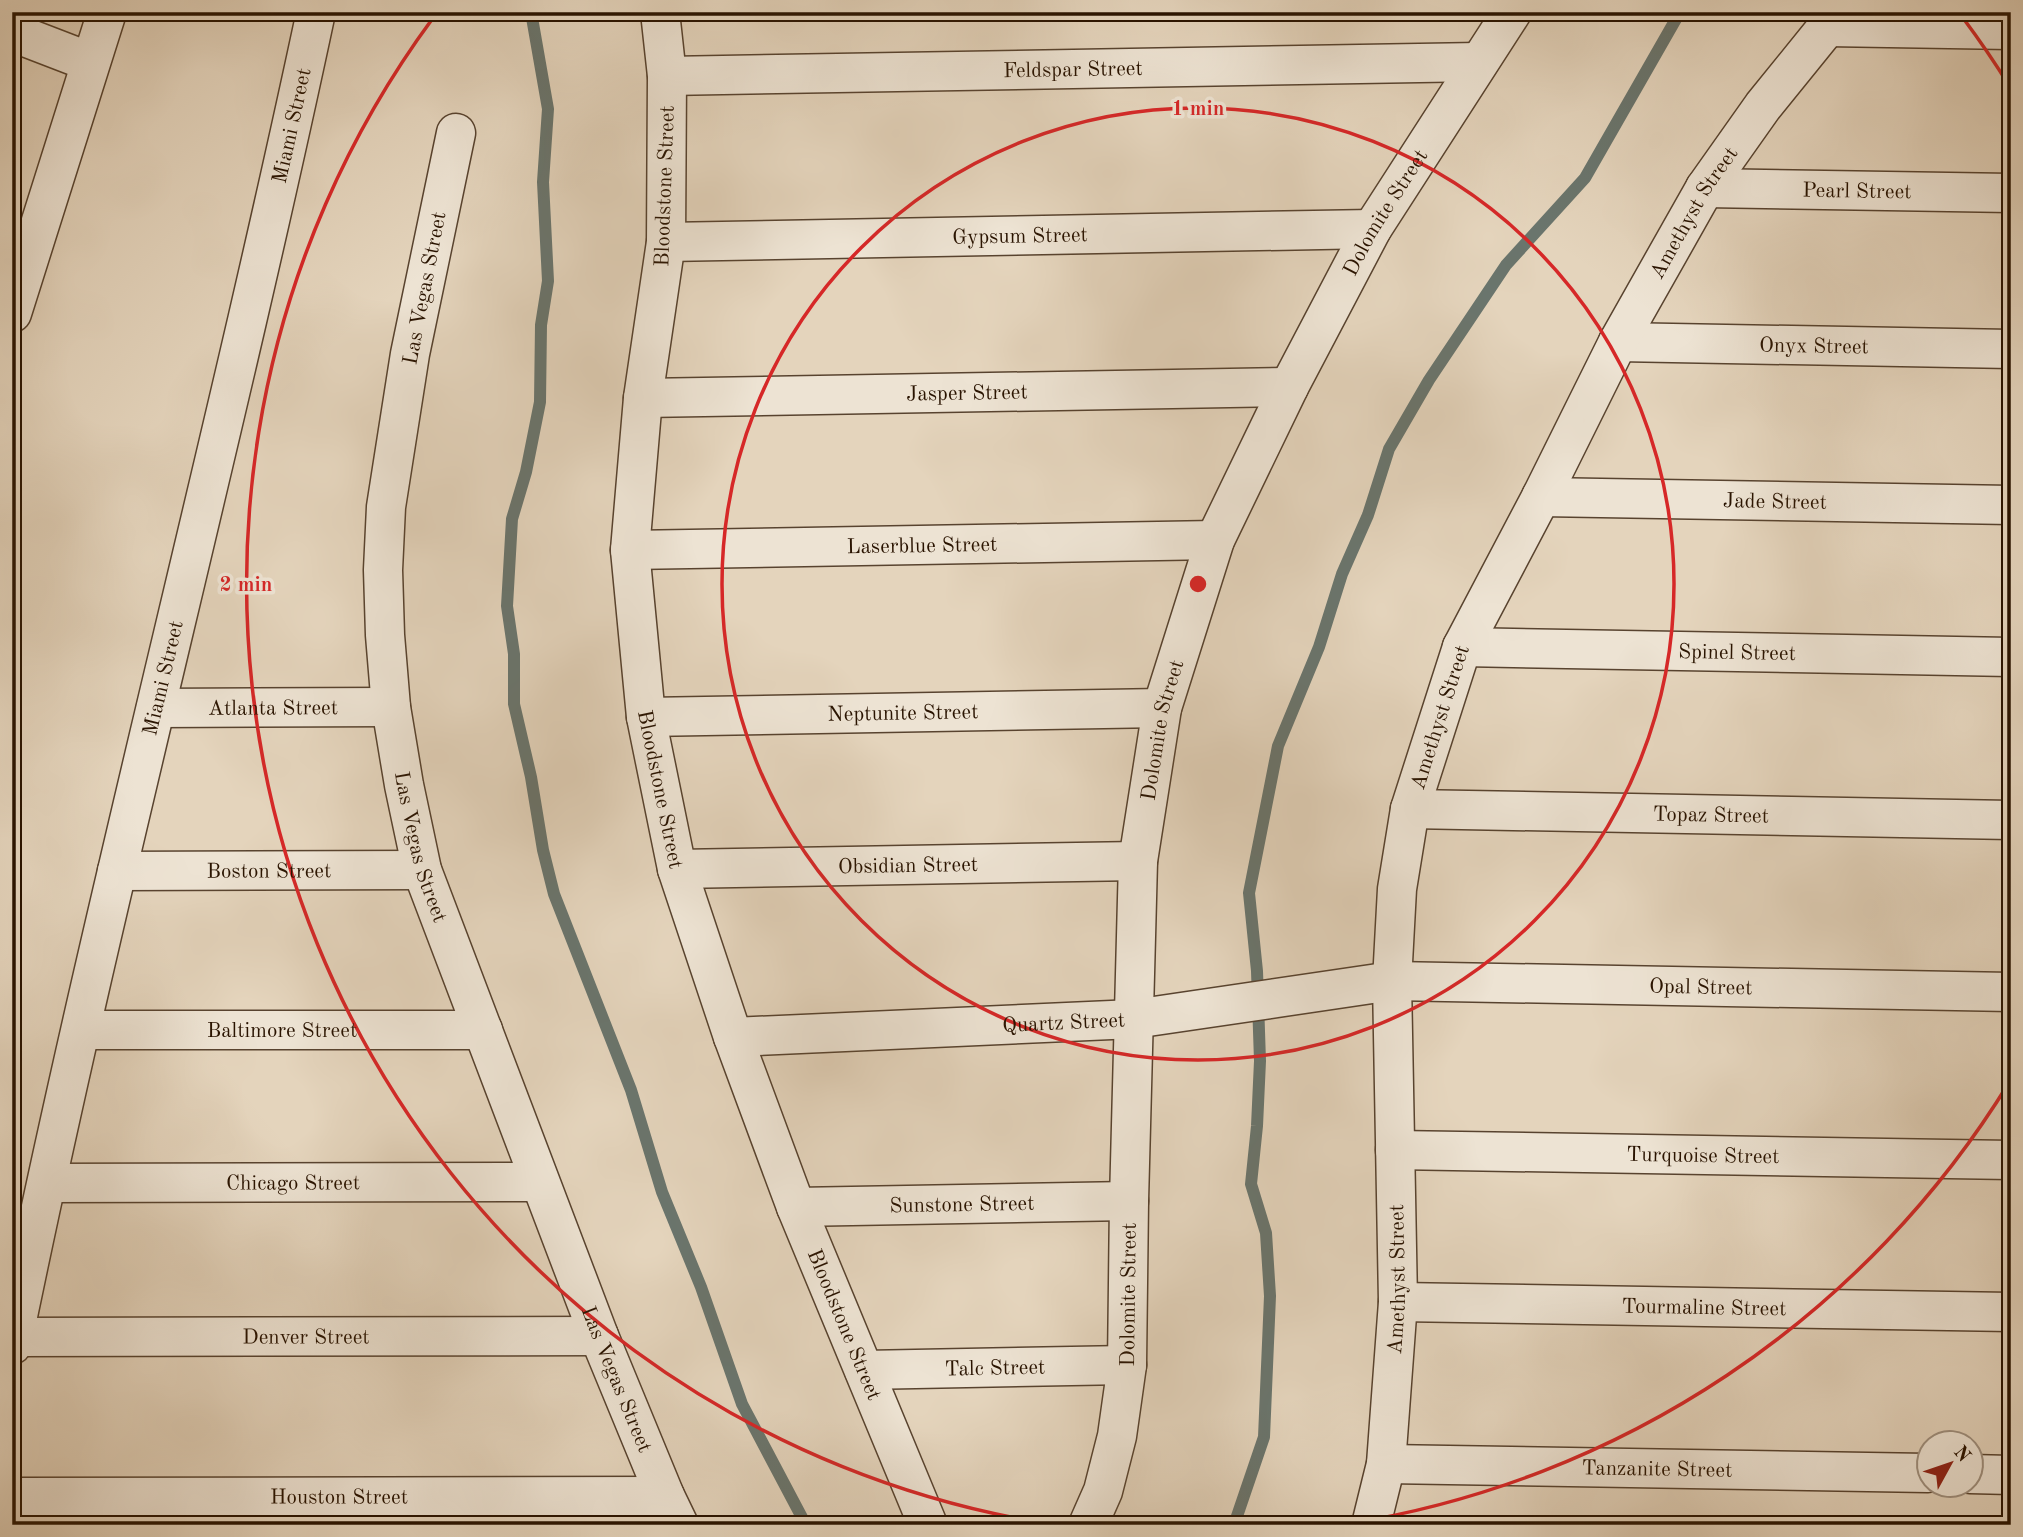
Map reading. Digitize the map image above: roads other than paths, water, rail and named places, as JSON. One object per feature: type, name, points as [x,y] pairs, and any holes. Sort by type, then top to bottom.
[{"type":"street","points":[[12,313],[26,220],[90,62],[107,12]]},
{"type":"street","name":"Miami Street","points":[[13,1341],[117,871],[316,12]]},
{"type":"street","name":"Bloodstone Street","points":[[660,12],[667,76],[666,242],[643,398],[630,550],[646,718],[677,869],[733,1037],[796,1207],[928,1525]]},
{"type":"street","name":"Dolomite Street","points":[[1088,1525],[1103,1491],[1117,1436],[1127,1365],[1138,861],[1162,708],[1215,540],[1289,387],[1372,229],[1512,12]]},
{"type":"street","points":[[1835,20],[2011,30]]},
{"type":"street","name":"Amethyst Street","points":[[1371,1525],[1386,1464],[1398,1302],[1392,981],[1397,889],[1410,809],[1462,648],[1541,498],[1618,342],[1705,188],[1763,106],[1835,20]]},
{"type":"street","points":[[12,32],[90,62]]},
{"type":"street","name":"Feldspar Street","points":[[667,76],[1479,62]]},
{"type":"street","name":"Las Vegas Street","points":[[456,133],[410,354],[386,507],[383,570],[391,708],[422,870],[598,1336],[672,1511]]},
{"type":"street","name":"Pearl Street","points":[[1705,188],[2011,193]]},
{"type":"street","name":"Gypsum Street","points":[[666,242],[1372,229]]},
{"type":"street","name":"Onyx Street","points":[[1618,342],[2011,349]]},
{"type":"street","name":"Jasper Street","points":[[643,398],[1289,387]]},
{"type":"street","name":"Jade Street","points":[[1541,498],[2011,505]]},
{"type":"street","name":"Laserblue Street","points":[[630,550],[1215,540]]},
{"type":"street","name":"Spinel Street","points":[[1462,648],[2011,657]]},
{"type":"street","name":"Atlanta Street","points":[[156,708],[391,708]]},
{"type":"street","name":"Neptunite Street","points":[[646,718],[1162,708]]},
{"type":"street","name":"Topaz Street","points":[[1410,809],[2011,820]]},
{"type":"street","name":"Obsidian Street","points":[[677,869],[1138,861]]},
{"type":"street","name":"Boston Street","points":[[117,871],[422,870]]},
{"type":"street","name":"Opal Street","points":[[1392,981],[2011,992]]},
{"type":"street","name":"Quartz Street","points":[[733,1037],[1133,1019],[1392,981]]},
{"type":"street","name":"Baltimore Street","points":[[82,1030],[483,1030]]},
{"type":"street","name":"Turquoise Street","points":[[1395,1150],[2011,1160]]},
{"type":"street","name":"Chicago Street","points":[[48,1183],[539,1182]]},
{"type":"street","name":"Sunstone Street","points":[[796,1207],[1129,1201]]},
{"type":"street","name":"Tourmaline Street","points":[[1398,1302],[2011,1312]]},
{"type":"street","name":"Denver Street","points":[[13,1341],[598,1336]]},
{"type":"street","name":"Talc Street","points":[[864,1370],[1127,1365]]},
{"type":"street","name":"Tanzanite Street","points":[[1386,1464],[1914,1474]]},
{"type":"street","points":[[1984,1474],[2011,1475]]},
{"type":"street","name":"Houston Street","points":[[12,1497],[672,1511]]},
{"type":"waterway","points":[[531,12],[548,109],[543,182],[548,281],[541,325],[540,402],[526,472],[512,519],[507,606],[514,654],[514,704],[554,894],[631,1090],[662,1192],[701,1287],[742,1404],[806,1525]]},
{"type":"waterway","points":[[1234,1525],[1264,1437],[1270,1296],[1266,1233],[1251,1184],[1260,1061],[1257,971],[1249,893],[1278,746],[1319,647],[1342,574],[1368,515],[1389,449],[1429,380],[1506,265],[1585,178],[1680,12]]}]
